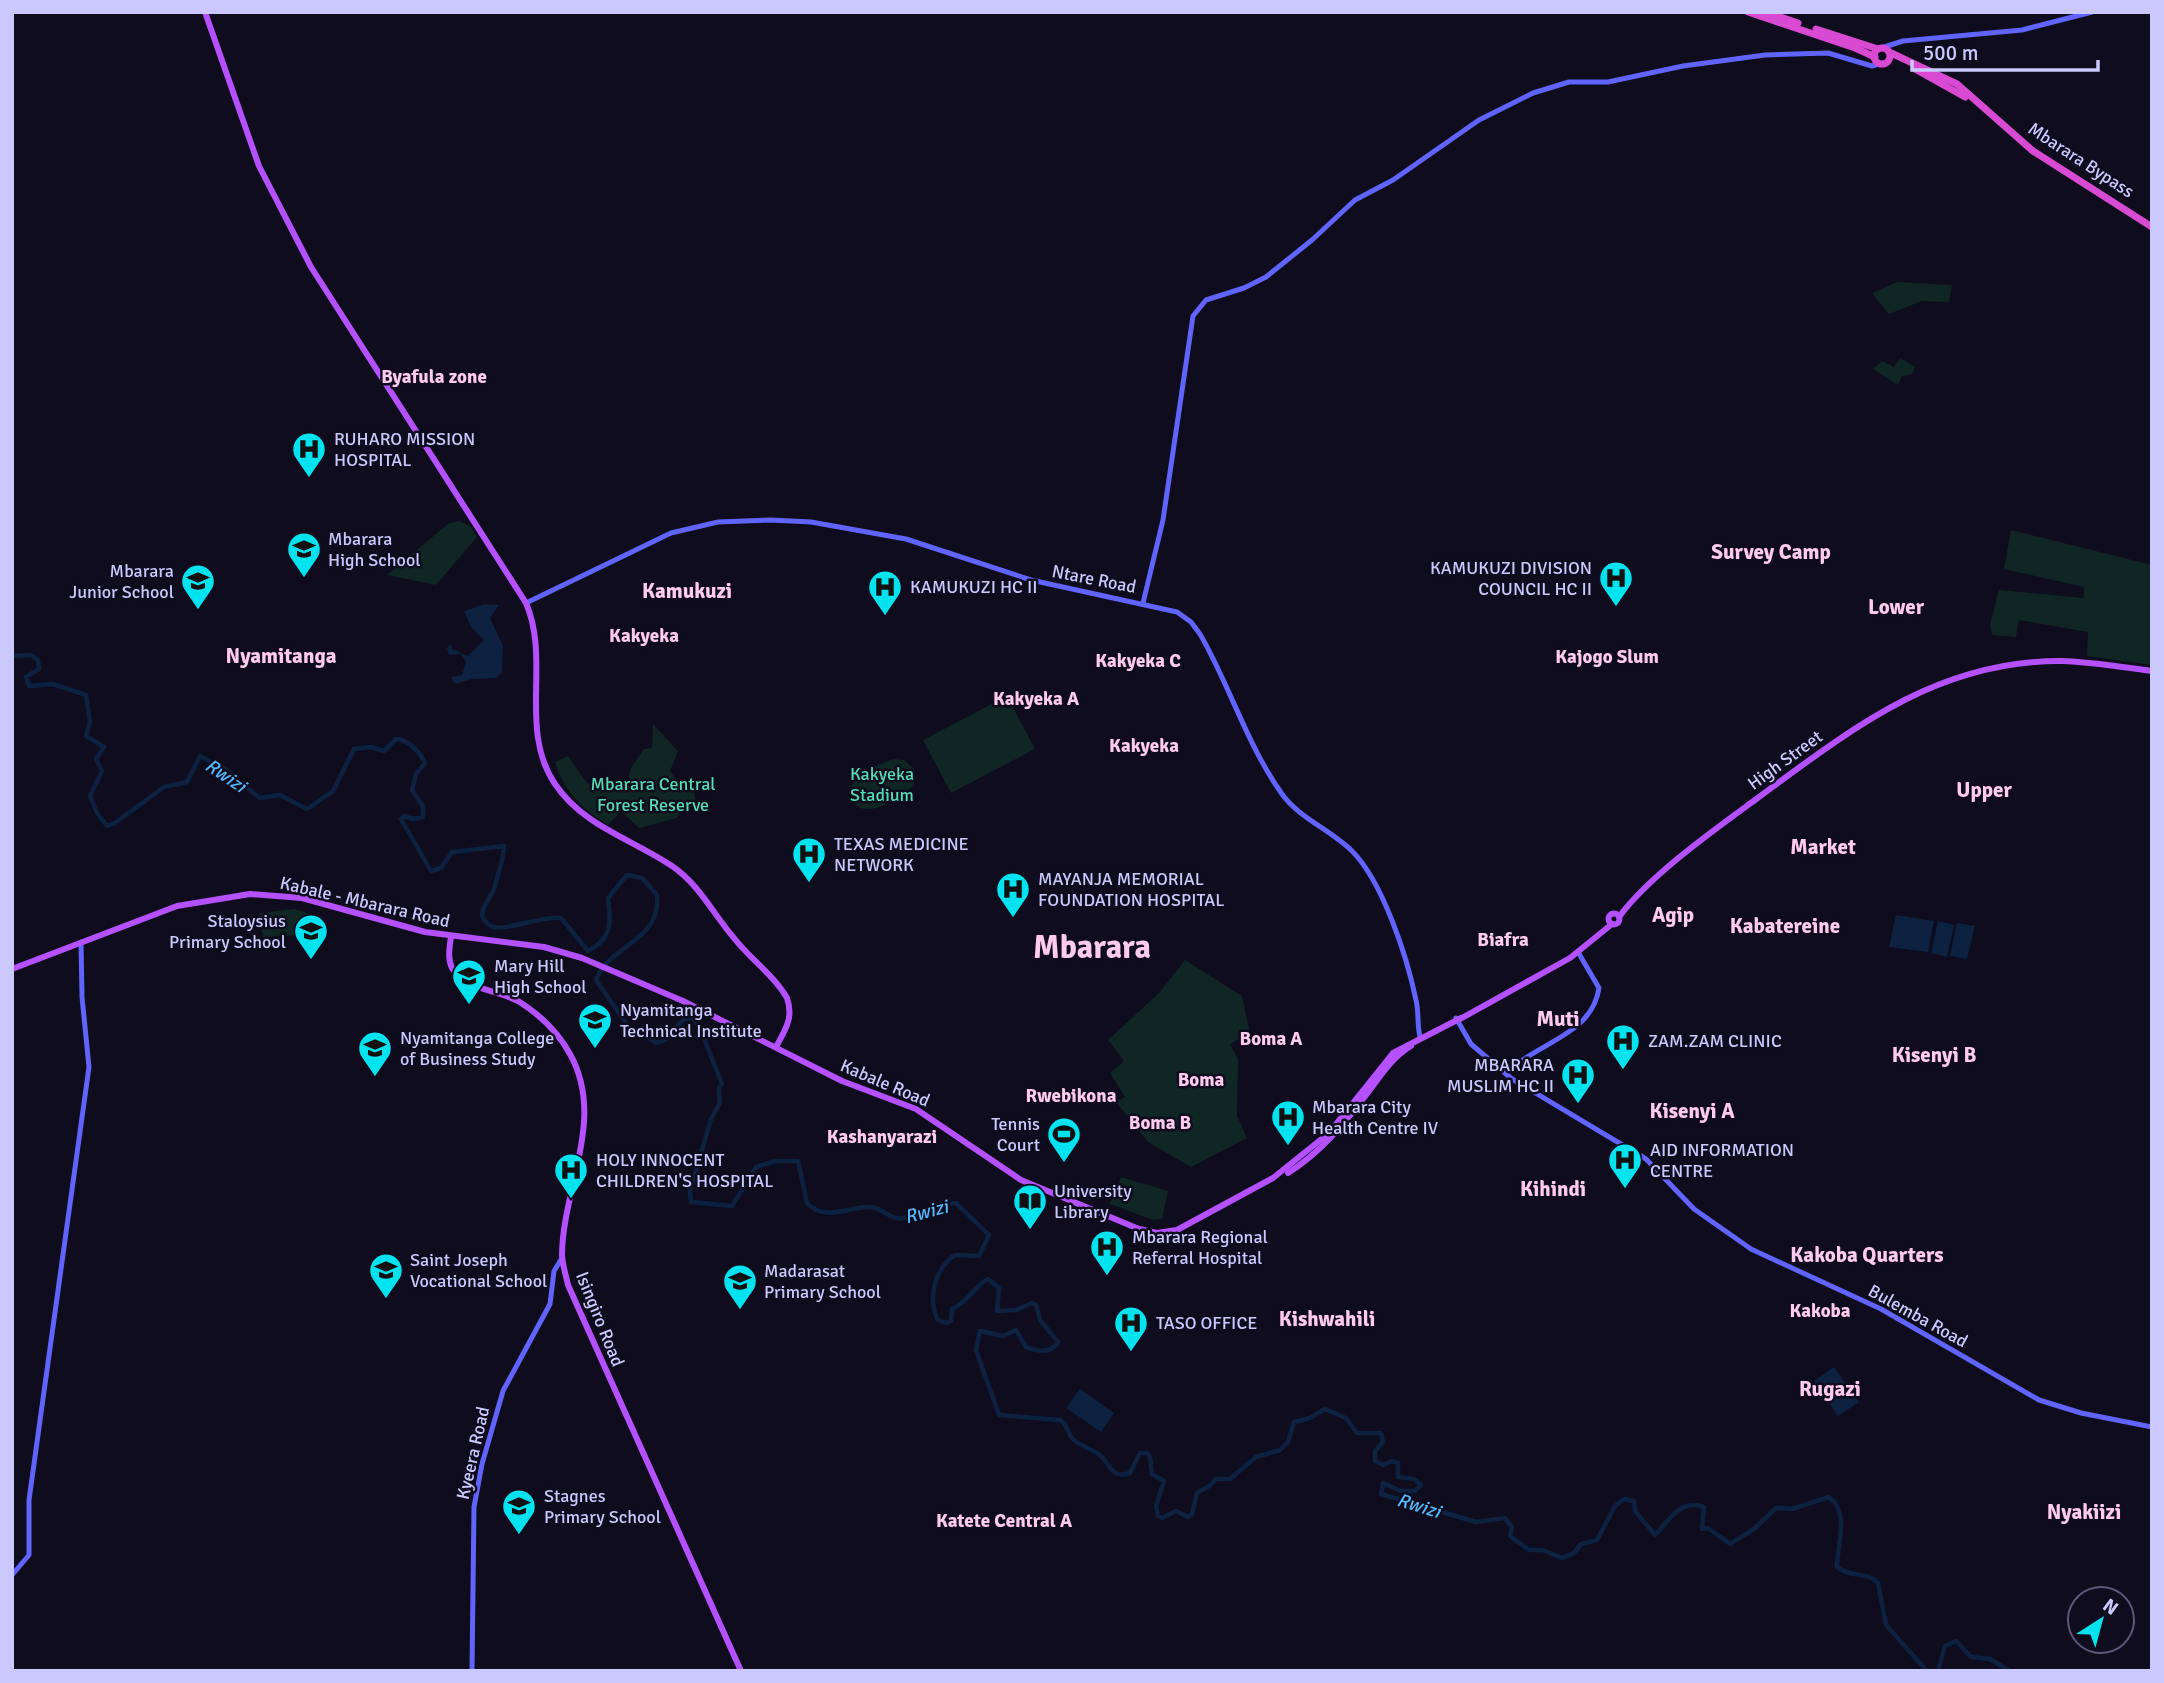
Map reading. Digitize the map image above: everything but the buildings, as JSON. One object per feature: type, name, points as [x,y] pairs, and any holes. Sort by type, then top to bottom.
[{"type":"highway","points":[[1748,12],[1887,59]]},
{"type":"highway","points":[[1766,12],[1880,48],[1887,59]]},
{"type":"highway","points":[[1875,57],[1880,48]]},
{"type":"highway","name":"Mbarara Bypass","points":[[1887,59],[1957,84],[2033,151],[2152,227]]},
{"type":"highway","name":"Mbarara Bypass","points":[[1887,59],[1953,88],[2032,155],[2152,233]]},
{"type":"main road","points":[[205,12],[259,166],[311,267],[526,603],[537,638],[537,739],[554,783],[585,817],[685,876],[709,902],[732,937],[780,988],[790,1007],[788,1026],[776,1047]]},
{"type":"main road","points":[[1880,48],[1898,43],[2022,30],[2092,12]]},
{"type":"main road","points":[[1143,603],[1163,520],[1193,316],[1202,302],[1262,280],[1312,240],[1343,208],[1387,184],[1479,120],[1542,90],[1561,83],[1608,82],[1683,66],[1765,55],[1836,53],[1872,66],[1887,59],[1898,43]]},
{"type":"main road","points":[[1861,63],[1870,63],[1875,57]]},
{"type":"main road","name":"Ntare Road","points":[[526,603],[671,533],[721,522],[771,520],[825,524],[906,538],[1031,580],[1177,612],[1191,622],[1211,653],[1246,729],[1282,794],[1296,809],[1336,837],[1368,869],[1382,898],[1408,971],[1416,999],[1420,1037]]},
{"type":"main road","name":"High Street","points":[[1578,952],[1732,817],[1867,719],[1930,687],[2013,665],[2064,661],[2152,671]]},
{"type":"main road","name":"Kabale - Mbarara Road","points":[[12,970],[185,904],[258,894],[302,898],[398,926],[451,936],[544,947],[595,964]]},
{"type":"main road","name":"Isingiro Road","points":[[451,936],[449,957],[457,974],[470,984],[508,996],[531,1010],[560,1039],[577,1069],[582,1085],[585,1125],[564,1224],[562,1258],[575,1303],[741,1671]]},
{"type":"main road","points":[[12,1575],[27,1559],[29,1551],[29,1500],[88,1074],[81,942]]},
{"type":"main road","points":[[1406,1046],[1578,952],[1599,988],[1586,1020],[1522,1058],[1506,1074]]},
{"type":"main road","name":"Kabale Road","points":[[595,964],[683,1000],[842,1081],[923,1113],[1028,1184],[1144,1231],[1177,1230],[1273,1178],[1323,1140],[1383,1063],[1406,1046]]},
{"type":"main road","points":[[766,974],[780,985],[792,1006],[776,1047]]},
{"type":"main road","points":[[1406,1046],[1458,1019]]},
{"type":"main road","name":"Bulemba Road","points":[[1458,1019],[1471,1044],[1506,1074],[1646,1159],[1695,1209],[1751,1249],[1881,1309],[2039,1400],[2081,1413],[2152,1427]]},
{"type":"main road","name":"Kyeera Road","points":[[472,1671],[474,1507],[478,1482],[503,1391],[550,1304],[554,1271],[562,1258]]},
{"type":"green space","points":[[1897,282],[1952,285],[1949,302],[1922,301],[1889,314],[1872,293]]},
{"type":"green space","points":[[1900,358],[1915,367],[1912,374],[1902,376],[1898,385],[1873,369],[1882,361],[1894,367]]},
{"type":"green space","points":[[460,521],[471,527],[477,537],[436,585],[387,575],[449,523]]},
{"type":"green space","points":[[2011,530],[2152,565],[2152,665],[2087,656],[2088,632],[2019,620],[2016,637],[1992,635],[1990,625],[1999,590],[2084,598],[2084,587],[2004,569]]},
{"type":"green space","points":[[1007,696],[1035,749],[951,793],[923,740]]},
{"type":"green space","name":"Mbarara Central Forest Reserve","points":[[653,724],[678,751],[670,771],[682,787],[692,784],[696,803],[682,807],[677,818],[639,828],[621,811],[608,825],[575,798],[563,782],[555,762],[568,756],[587,783],[624,792],[631,768],[644,749],[652,748]]},
{"type":"green space","name":"Kakyeka Stadium","points":[[893,759],[904,760],[914,769],[915,780],[912,786],[900,797],[883,806],[867,809],[857,806],[849,796],[854,782],[864,772]]},
{"type":"green space","points":[[295,909],[320,917],[308,935],[263,937],[259,913]]},
{"type":"green space","points":[[1185,960],[1242,996],[1250,1033],[1230,1044],[1238,1059],[1237,1116],[1247,1138],[1191,1167],[1148,1142],[1116,1102],[1125,1097],[1110,1073],[1124,1061],[1108,1040],[1160,992]]},
{"type":"green space","points":[[1121,1177],[1168,1191],[1162,1219],[1153,1220],[1110,1204]]},
{"type":"water","points":[[484,604],[499,605],[490,618],[503,646],[502,672],[496,678],[472,679],[455,684],[451,677],[462,675],[466,662],[461,654],[449,655],[447,648],[451,644],[452,649],[468,656],[484,640],[471,627],[464,611]]},
{"type":"water","points":[[1896,915],[1934,921],[1928,952],[1889,947]]},
{"type":"water","points":[[1938,921],[1954,925],[1947,957],[1931,953]]},
{"type":"water","points":[[1957,923],[1975,926],[1967,959],[1950,956]]},
{"type":"water","points":[[1834,1367],[1859,1402],[1838,1416],[1814,1381]]},
{"type":"water","points":[[1080,1389],[1114,1413],[1101,1432],[1066,1408]]},
{"type":"waterway","name":"Rwizi","points":[[12,656],[31,655],[38,660],[39,669],[26,677],[29,686],[53,684],[86,695],[90,722],[86,736],[104,747],[96,759],[102,771],[90,796],[97,813],[107,826],[164,787],[187,782],[200,756],[226,770],[260,798],[280,795],[307,809],[333,791],[354,749],[371,747],[384,751],[396,739],[414,747],[425,763],[416,774],[412,790],[423,806],[423,817],[413,819],[404,816],[401,819],[431,871],[441,868],[452,852],[504,846],[494,889],[482,913],[485,922],[491,926],[496,928],[561,918],[588,951],[602,941],[609,929],[608,898],[627,875],[642,878],[657,895],[656,911],[651,923],[612,958],[596,980],[628,1026],[657,1043],[665,1040],[684,1019],[692,1018],[700,1028],[722,1084],[719,1088],[720,1103],[711,1119],[690,1190],[691,1202],[732,1206],[756,1167],[775,1161],[798,1161],[807,1203],[821,1212],[874,1207],[899,1218],[956,1203],[989,1235],[979,1256],[955,1255],[942,1268],[933,1294],[938,1320],[946,1323],[951,1321],[952,1309],[988,1279],[999,1288],[997,1311],[1016,1310],[1032,1303],[1036,1305],[1040,1320],[1058,1342],[1052,1349],[1040,1351],[1026,1347],[1016,1330],[1003,1336],[980,1331],[976,1350],[999,1415],[1060,1420],[1075,1441],[1097,1453],[1115,1473],[1130,1473],[1140,1453],[1147,1453],[1152,1474],[1164,1481],[1156,1506],[1158,1516],[1162,1518],[1176,1511],[1188,1517],[1192,1514],[1197,1493],[1216,1479],[1230,1479],[1256,1457],[1280,1450],[1288,1442],[1294,1422],[1310,1418],[1325,1409],[1346,1418],[1357,1433],[1381,1433],[1383,1442],[1375,1451],[1375,1461],[1383,1465],[1392,1461],[1398,1463],[1398,1477],[1414,1479],[1421,1485],[1415,1491],[1401,1491],[1383,1483],[1381,1494],[1476,1522],[1505,1518],[1512,1527],[1510,1536],[1529,1550],[1543,1550],[1562,1558],[1574,1553],[1581,1544],[1597,1540],[1615,1506],[1624,1499],[1634,1501],[1635,1511],[1655,1535],[1682,1508],[1688,1505],[1704,1507],[1702,1529],[1708,1528],[1730,1544],[1754,1529],[1776,1508],[1792,1509],[1829,1497],[1835,1503],[1841,1520],[1837,1567],[1869,1577],[1878,1583],[1886,1625],[1927,1671]]},
{"type":"waterway","name":"Rwizi","points":[[1938,1671],[1945,1646],[1956,1641],[1971,1657],[1990,1659],[2010,1671]]},
{"type":"place","name":"RUHARO MISSION HOSPITAL","points":[[309,479]]},
{"type":"place","name":"Mbarara High School","points":[[304,579]]},
{"type":"place","name":"KAMUKUZI DIVISION COUNCIL HC II","points":[[1616,608]]},
{"type":"place","name":"Mbarara Junior School","points":[[198,611]]},
{"type":"place","name":"KAMUKUZI HC II","points":[[885,617]]},
{"type":"place","name":"TEXAS MEDICINE NETWORK","points":[[809,884]]},
{"type":"place","name":"MAYANJA MEMORIAL FOUNDATION HOSPITAL","points":[[1013,919]]},
{"type":"place","name":"Staloysius Primary School","points":[[311,961]]},
{"type":"place","name":"Mary Hill High School","points":[[469,1006]]},
{"type":"place","name":"Nyamitanga Technical Institute","points":[[595,1050]]},
{"type":"place","name":"ZAM.ZAM CLINIC","points":[[1623,1071]]},
{"type":"place","name":"Nyamitanga College of Business Study","points":[[375,1078]]},
{"type":"place","name":"MBARARA MUSLIM HC II","points":[[1578,1105]]},
{"type":"place","name":"Mbarara City Health Centre IV","points":[[1288,1147]]},
{"type":"place","name":"Tennis Court","points":[[1064,1164]]},
{"type":"place","name":"AID INFORMATION CENTRE","points":[[1625,1190]]},
{"type":"place","name":"HOLY INNOCENT CHILDREN'S HOSPITAL","points":[[571,1200]]},
{"type":"place","name":"University Library","points":[[1030,1231]]},
{"type":"place","name":"Mbarara Regional Referral Hospital","points":[[1107,1277]]},
{"type":"place","name":"Saint Joseph Vocational School","points":[[386,1300]]},
{"type":"place","name":"Madarasat Primary School","points":[[740,1311]]},
{"type":"place","name":"TASO OFFICE","points":[[1131,1353]]},
{"type":"place","name":"Stagnes Primary School","points":[[519,1536]]},
{"type":"district","name":"Byafula zone","points":[[434,376]]},
{"type":"district","name":"Survey Camp","points":[[1771,552]]},
{"type":"district","name":"Kamukuzi","points":[[687,591]]},
{"type":"district","name":"Lower","points":[[1896,607]]},
{"type":"district","name":"Kakyeka","points":[[644,635]]},
{"type":"district","name":"Nyamitanga","points":[[281,656]]},
{"type":"district","name":"Kajogo Slum","points":[[1607,656]]},
{"type":"district","name":"Kakyeka C","points":[[1138,660]]},
{"type":"district","name":"Kakyeka A","points":[[1036,698]]},
{"type":"district","name":"Kakyeka","points":[[1144,745]]},
{"type":"district","name":"Upper","points":[[1984,790]]},
{"type":"district","name":"Market","points":[[1823,847]]},
{"type":"district","name":"Agip","points":[[1673,915]]},
{"type":"district","name":"Kabatereine","points":[[1785,926]]},
{"type":"district","name":"Biafra","points":[[1503,939]]},
{"type":"district","name":"Mbarara","points":[[1092,947]]},
{"type":"district","name":"Muti","points":[[1558,1019]]},
{"type":"district","name":"Boma A","points":[[1271,1038]]},
{"type":"district","name":"Kisenyi B","points":[[1934,1055]]},
{"type":"district","name":"Boma","points":[[1201,1079]]},
{"type":"district","name":"Rwebikona","points":[[1071,1095]]},
{"type":"district","name":"Kisenyi A","points":[[1692,1111]]},
{"type":"district","name":"Boma B","points":[[1160,1122]]},
{"type":"district","name":"Kashanyarazi","points":[[882,1136]]},
{"type":"district","name":"Kihindi","points":[[1553,1189]]},
{"type":"district","name":"Kakoba Quarters","points":[[1867,1255]]},
{"type":"district","name":"Kakoba","points":[[1820,1310]]},
{"type":"district","name":"Kishwahili","points":[[1327,1319]]},
{"type":"district","name":"Rugazi","points":[[1830,1389]]},
{"type":"district","name":"Nyakiizi","points":[[2084,1512]]},
{"type":"district","name":"Katete Central A","points":[[1004,1520]]}]
